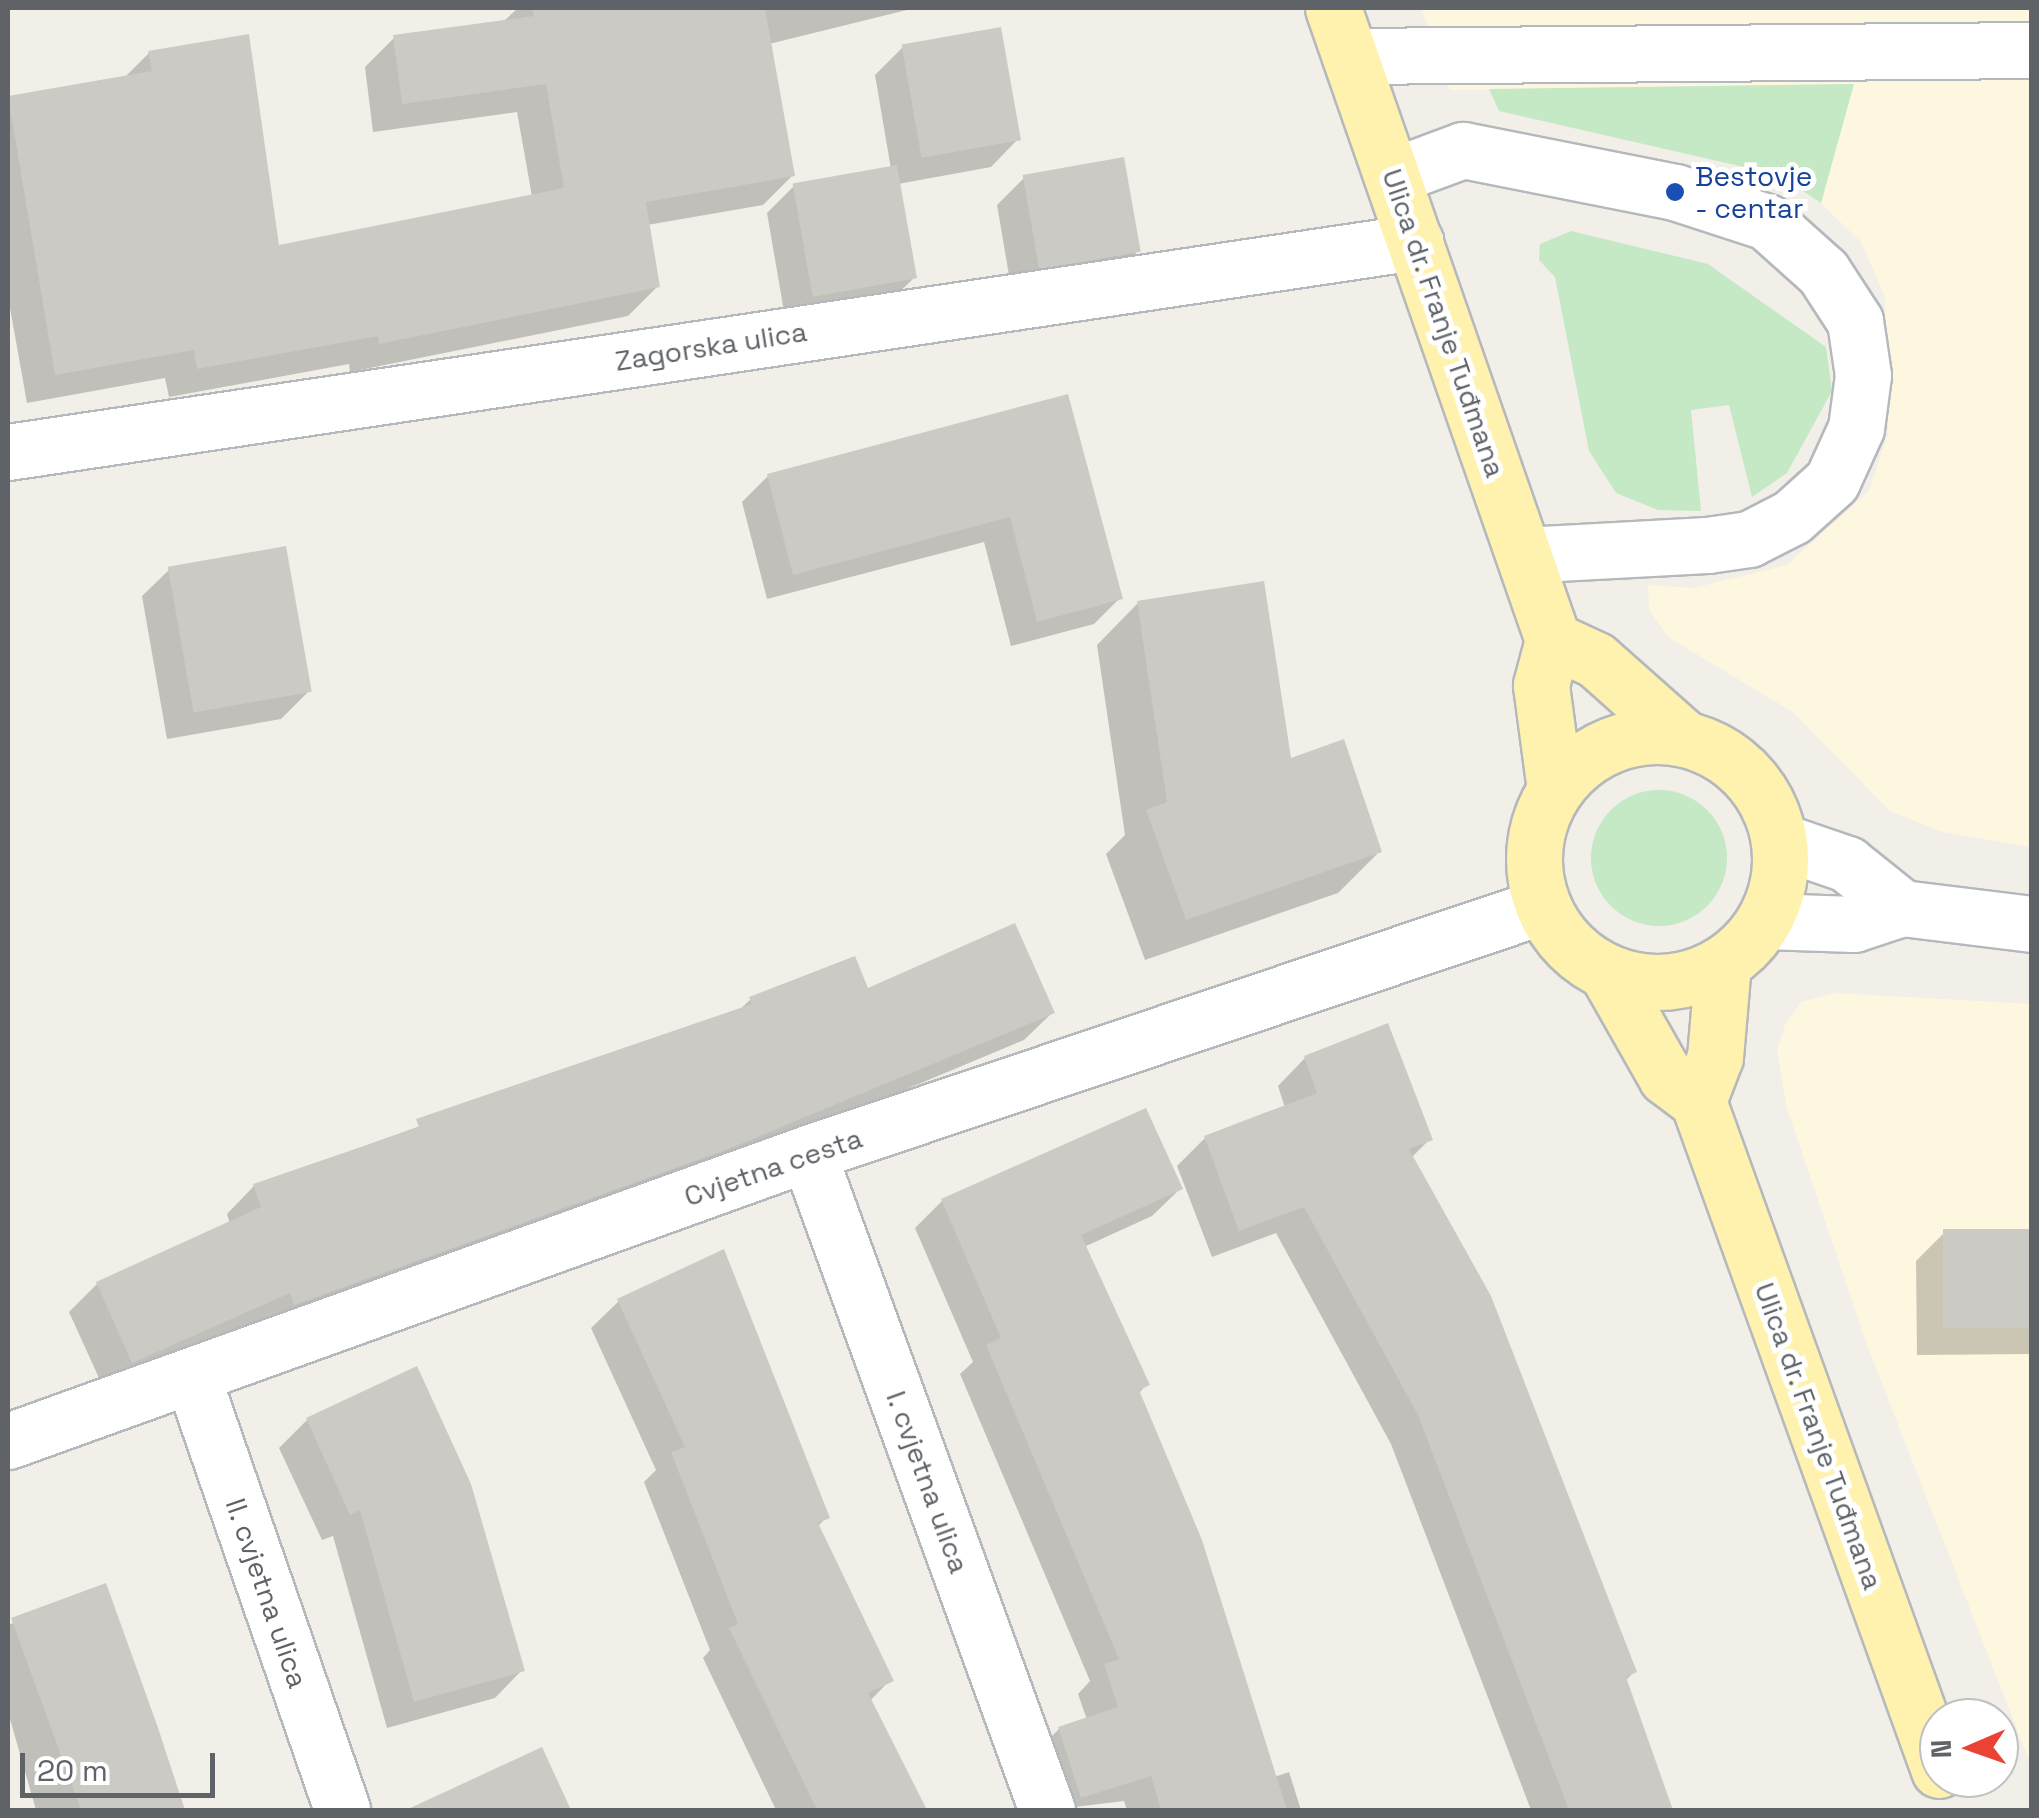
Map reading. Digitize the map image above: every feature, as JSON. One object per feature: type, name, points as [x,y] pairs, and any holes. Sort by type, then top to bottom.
[{"type":"main road","name":"Ulica dr. Franje Tuđmana","points":[[1342,32],[1553,640]]},
{"type":"main road","points":[[1553,640],[1596,660],[1684,738],[1748,775],[1780,841],[1779,882],[1764,921],[1723,964],[1686,979],[1607,972],[1580,956],[1543,906],[1536,840],[1555,790],[1540,685],[1553,640]]},
{"type":"main road","points":[[1555,790],[1611,744],[1684,738]]},
{"type":"main road","points":[[1698,1102],[1716,1057],[1723,964]]},
{"type":"main road","name":"Ulica dr. Franje Tuđmana","points":[[1607,972],[1666,1077],[1698,1102],[1919,1715]]},
{"type":"street","points":[[1342,32],[2032,50]]},
{"type":"street","points":[[1392,176],[1463,150],[1676,192],[1766,222],[1822,272],[1855,322],[1863,375],[1856,428],[1832,481],[1792,517],[1750,538],[1524,555]]},
{"type":"street","name":"Zagorska ulica","points":[[8,452],[1416,242]]},
{"type":"street","points":[[1780,841],[1846,864],[1902,908]]},
{"type":"street","name":"Cvjetna cesta","points":[[8,1441],[808,1153],[1543,906]]},
{"type":"street","points":[[1764,921],[1854,924],[1902,908],[2032,924]]},
{"type":"street","name":"I. cvjetna ulica","points":[[808,1153],[1047,1810]]},
{"type":"street","name":"II. cvjetna ulica","points":[[192,1376],[342,1810]]},
{"type":"shaded area","points":[[1421,8],[2031,8],[2031,847],[1943,832],[1890,811],[1793,712],[1668,637],[1649,610],[1648,585],[1693,588],[1787,565],[1869,491],[1888,435],[1885,297],[1861,242],[1821,203],[1854,84],[1450,90]]},
{"type":"shaded area","points":[[1836,993],[2031,1004],[2031,1765],[2019,1734],[2019,1698],[2005,1698],[1867,1345],[1787,1108],[1777,1052],[1785,1025],[1801,1002]]},
{"type":"green space","points":[[1854,84],[1821,203],[1779,175],[1499,111],[1489,89]]},
{"type":"green space","points":[[1571,231],[1708,264],[1826,347],[1832,391],[1787,473],[1752,497],[1729,405],[1691,410],[1701,511],[1658,510],[1616,493],[1589,451],[1555,277],[1539,260],[1540,244]]},
{"type":"green space","points":[[1659,790],[1685,795],[1707,810],[1722,832],[1727,858],[1722,884],[1707,906],[1685,921],[1659,926],[1633,921],[1611,906],[1596,884],[1591,858],[1596,832],[1611,810],[1633,795]]},
{"type":"building","points":[[532,8],[765,8],[795,176],[646,202],[660,287],[379,344],[378,336],[197,369],[194,350],[55,375],[8,96],[152,71],[148,51],[249,34],[279,245],[564,188],[546,84],[402,104],[393,35],[534,16]]},
{"type":"building","points":[[1001,27],[1021,140],[922,158],[902,45]]},
{"type":"building","points":[[1124,157],[1141,252],[1039,269],[1023,175]]},
{"type":"building","points":[[897,165],[917,278],[813,297],[793,183]]},
{"type":"building","points":[[1068,394],[1123,599],[1037,622],[1010,517],[793,575],[767,474]]},
{"type":"building","points":[[286,546],[312,692],[194,713],[168,567]]},
{"type":"building","points":[[1264,581],[1291,758],[1344,739],[1382,852],[1186,920],[1146,810],[1167,802],[1137,601]]},
{"type":"building","points":[[1015,923],[1055,1013],[731,1148],[294,1305],[290,1293],[132,1363],[96,1282],[261,1207],[253,1184],[419,1127],[416,1119],[752,1004],[749,997],[855,956],[868,988]]},
{"type":"building","points":[[1388,1023],[1433,1140],[1409,1149],[1491,1296],[1637,1672],[1626,1677],[1673,1810],[1569,1810],[1418,1415],[1304,1207],[1239,1231],[1204,1136],[1317,1093],[1304,1056]]},
{"type":"building","points":[[1146,1108],[1183,1189],[1081,1235],[1150,1385],[1139,1390],[1202,1540],[1287,1810],[1161,1810],[1151,1776],[1081,1798],[1058,1727],[1118,1707],[1104,1664],[1119,1659],[986,1345],[1001,1338],[941,1199]]},
{"type":"building","points":[[1943,1229],[2032,1229],[2032,1328],[1943,1328]]},
{"type":"building","points":[[724,1249],[830,1518],[818,1523],[894,1681],[868,1693],[927,1810],[817,1810],[729,1628],[738,1624],[671,1452],[685,1447],[617,1299]]},
{"type":"building","points":[[417,1366],[471,1484],[525,1671],[414,1702],[360,1510],[350,1515],[306,1418]]},
{"type":"building","points":[[106,1583],[185,1810],[81,1810],[11,1618]]},
{"type":"building","points":[[542,1747],[571,1810],[406,1810]]},
{"type":"place","name":"Bestovje - centar","points":[[1675,192]]}]
